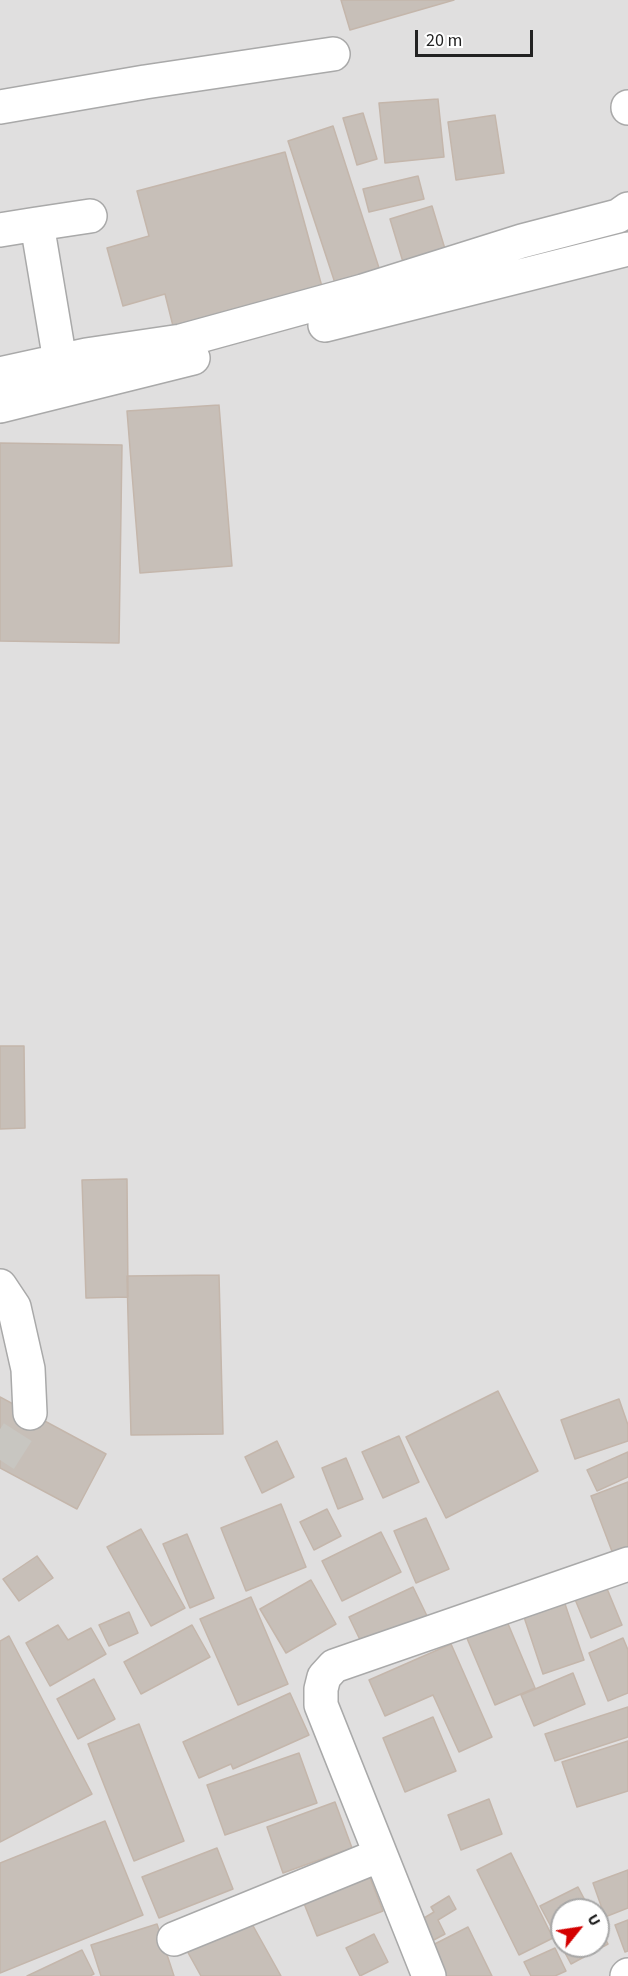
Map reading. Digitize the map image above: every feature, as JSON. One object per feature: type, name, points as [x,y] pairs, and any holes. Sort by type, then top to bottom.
[{"type":"street","points":[[0,107],[145,82],[333,54]]},
{"type":"street","points":[[0,374],[192,338],[363,291],[522,241],[618,216],[628,209]]},
{"type":"street","points":[[0,230],[90,216]]},
{"type":"street","points":[[36,224],[60,361]]},
{"type":"street","points":[[0,406],[628,249]]},
{"type":"street","points":[[0,1286],[14,1307],[27,1369],[30,1413]]},
{"type":"street","points":[[429,1976],[321,1705],[324,1677],[334,1666],[628,1564]]},
{"type":"street","points":[[174,1939],[380,1855]]},
{"type":"shaded area","points":[[0,0],[628,0],[628,1976],[0,1976]]},
{"type":"building","points":[[341,0],[454,0],[350,30]]},
{"type":"building","points":[[438,99],[444,157],[385,163],[379,103]]},
{"type":"building","points":[[363,113],[377,159],[357,165],[343,118]]},
{"type":"building","points":[[495,115],[504,173],[456,180],[448,122]]},
{"type":"building","points":[[333,126],[380,271],[336,286],[288,141]]},
{"type":"building","points":[[285,152],[324,294],[175,334],[165,294],[123,306],[107,248],[149,236],[137,191]]},
{"type":"building","points":[[418,176],[424,199],[369,212],[363,189]]},
{"type":"building","points":[[432,206],[445,249],[403,262],[390,219]]},
{"type":"building","points":[[219,405],[232,566],[140,573],[127,411]]},
{"type":"building","points":[[0,443],[122,445],[119,643],[0,641]]},
{"type":"building","points":[[0,1046],[24,1046],[25,1128],[0,1129]]},
{"type":"building","points":[[127,1179],[128,1297],[86,1298],[82,1180]]},
{"type":"building","points":[[219,1275],[223,1434],[131,1435],[127,1276]]},
{"type":"building","points":[[498,1391],[538,1471],[446,1518],[406,1437]]},
{"type":"building","points":[[0,1397],[106,1454],[77,1509],[0,1468]]},
{"type":"building","points":[[619,1399],[628,1425],[628,1441],[575,1459],[561,1420]]},
{"type":"building","points":[[399,1436],[419,1482],[383,1498],[362,1452]]},
{"type":"building","points":[[277,1441],[294,1477],[262,1493],[245,1457]]},
{"type":"building","points":[[628,1452],[628,1477],[597,1491],[587,1470]]},
{"type":"building","points":[[346,1458],[363,1499],[338,1509],[322,1468]]},
{"type":"building","points":[[628,1482],[628,1548],[613,1554],[591,1496]]},
{"type":"building","points":[[281,1504],[306,1567],[246,1591],[221,1528]]},
{"type":"building","points":[[327,1509],[341,1536],[314,1550],[300,1522]]},
{"type":"building","points":[[426,1518],[449,1569],[416,1583],[394,1531]]},
{"type":"building","points":[[141,1529],[185,1608],[151,1626],[107,1547]]},
{"type":"building","points":[[381,1532],[401,1572],[342,1601],[322,1561]]},
{"type":"building","points":[[187,1534],[214,1598],[190,1608],[163,1544]]},
{"type":"building","points":[[37,1556],[53,1578],[19,1601],[3,1579]]},
{"type":"building","points":[[603,1579],[622,1625],[591,1638],[572,1592]]},
{"type":"building","points":[[311,1580],[336,1624],[286,1653],[260,1609]]},
{"type":"building","points":[[413,1587],[428,1618],[364,1648],[349,1617]]},
{"type":"building","points":[[251,1597],[288,1684],[238,1705],[200,1619]]},
{"type":"building","points":[[564,1601],[584,1660],[543,1674],[523,1614]]},
{"type":"building","points":[[129,1612],[138,1633],[109,1646],[99,1625]]},
{"type":"building","points":[[506,1619],[535,1688],[495,1705],[466,1636]]},
{"type":"building","points":[[58,1625],[68,1640],[91,1628],[106,1654],[50,1686],[26,1643]]},
{"type":"building","points":[[192,1625],[210,1657],[141,1694],[124,1662]]},
{"type":"building","points":[[9,1636],[92,1794],[0,1842],[0,1641]]},
{"type":"building","points":[[623,1638],[628,1650],[628,1693],[608,1701],[589,1653]]},
{"type":"building","points":[[451,1644],[492,1737],[459,1752],[433,1695],[385,1716],[369,1680]]},
{"type":"building","points":[[573,1673],[585,1704],[534,1726],[521,1695]]},
{"type":"building","points":[[94,1679],[115,1719],[78,1739],[57,1699]]},
{"type":"building","points":[[290,1693],[309,1735],[233,1769],[231,1764],[199,1778],[183,1742]]},
{"type":"building","points":[[628,1707],[628,1737],[555,1761],[545,1734]]},
{"type":"building","points":[[433,1717],[456,1771],[405,1792],[383,1738]]},
{"type":"building","points":[[139,1724],[184,1841],[134,1861],[88,1744]]},
{"type":"building","points":[[628,1741],[628,1791],[577,1807],[562,1762]]},
{"type":"building","points":[[299,1753],[317,1803],[225,1835],[207,1785]]},
{"type":"building","points":[[489,1799],[502,1834],[461,1850],[448,1815]]},
{"type":"building","points":[[335,1802],[352,1848],[283,1873],[267,1827]]},
{"type":"building","points":[[105,1821],[143,1915],[0,1973],[0,1863]]},
{"type":"building","points":[[217,1848],[233,1889],[159,1918],[142,1877]]},
{"type":"building","points":[[511,1853],[550,1932],[550,1940],[519,1955],[477,1870]]},
{"type":"building","points":[[628,1870],[628,1908],[610,1915],[610,1898],[598,1898],[593,1883]]},
{"type":"building","points":[[369,1875],[383,1911],[317,1936],[303,1901]]},
{"type":"building","points":[[578,1887],[584,1898],[556,1898]]},
{"type":"building","points":[[449,1896],[456,1909],[438,1920],[445,1934],[430,1942],[419,1921],[434,1912],[431,1907]]},
{"type":"building","points":[[550,1901],[550,1925],[540,1906]]},
{"type":"building","points":[[247,1915],[281,1976],[201,1976],[186,1949]]},
{"type":"building","points":[[628,1920],[628,1951],[625,1952],[615,1925]]},
{"type":"building","points":[[157,1924],[174,1976],[101,1976],[91,1945]]},
{"type":"building","points":[[468,1927],[492,1976],[435,1976],[423,1950]]},
{"type":"building","points":[[374,1934],[388,1962],[360,1976],[346,1948]]},
{"type":"building","points":[[82,1950],[94,1974],[90,1976],[27,1976]]},
{"type":"building","points":[[550,1950],[550,1958],[560,1958],[566,1971],[555,1976],[531,1976],[524,1962]]},
{"type":"building","points":[[568,1958],[582,1958],[571,1964]]},
{"type":"tunnel","points":[[0,1460],[30,1413]]}]
